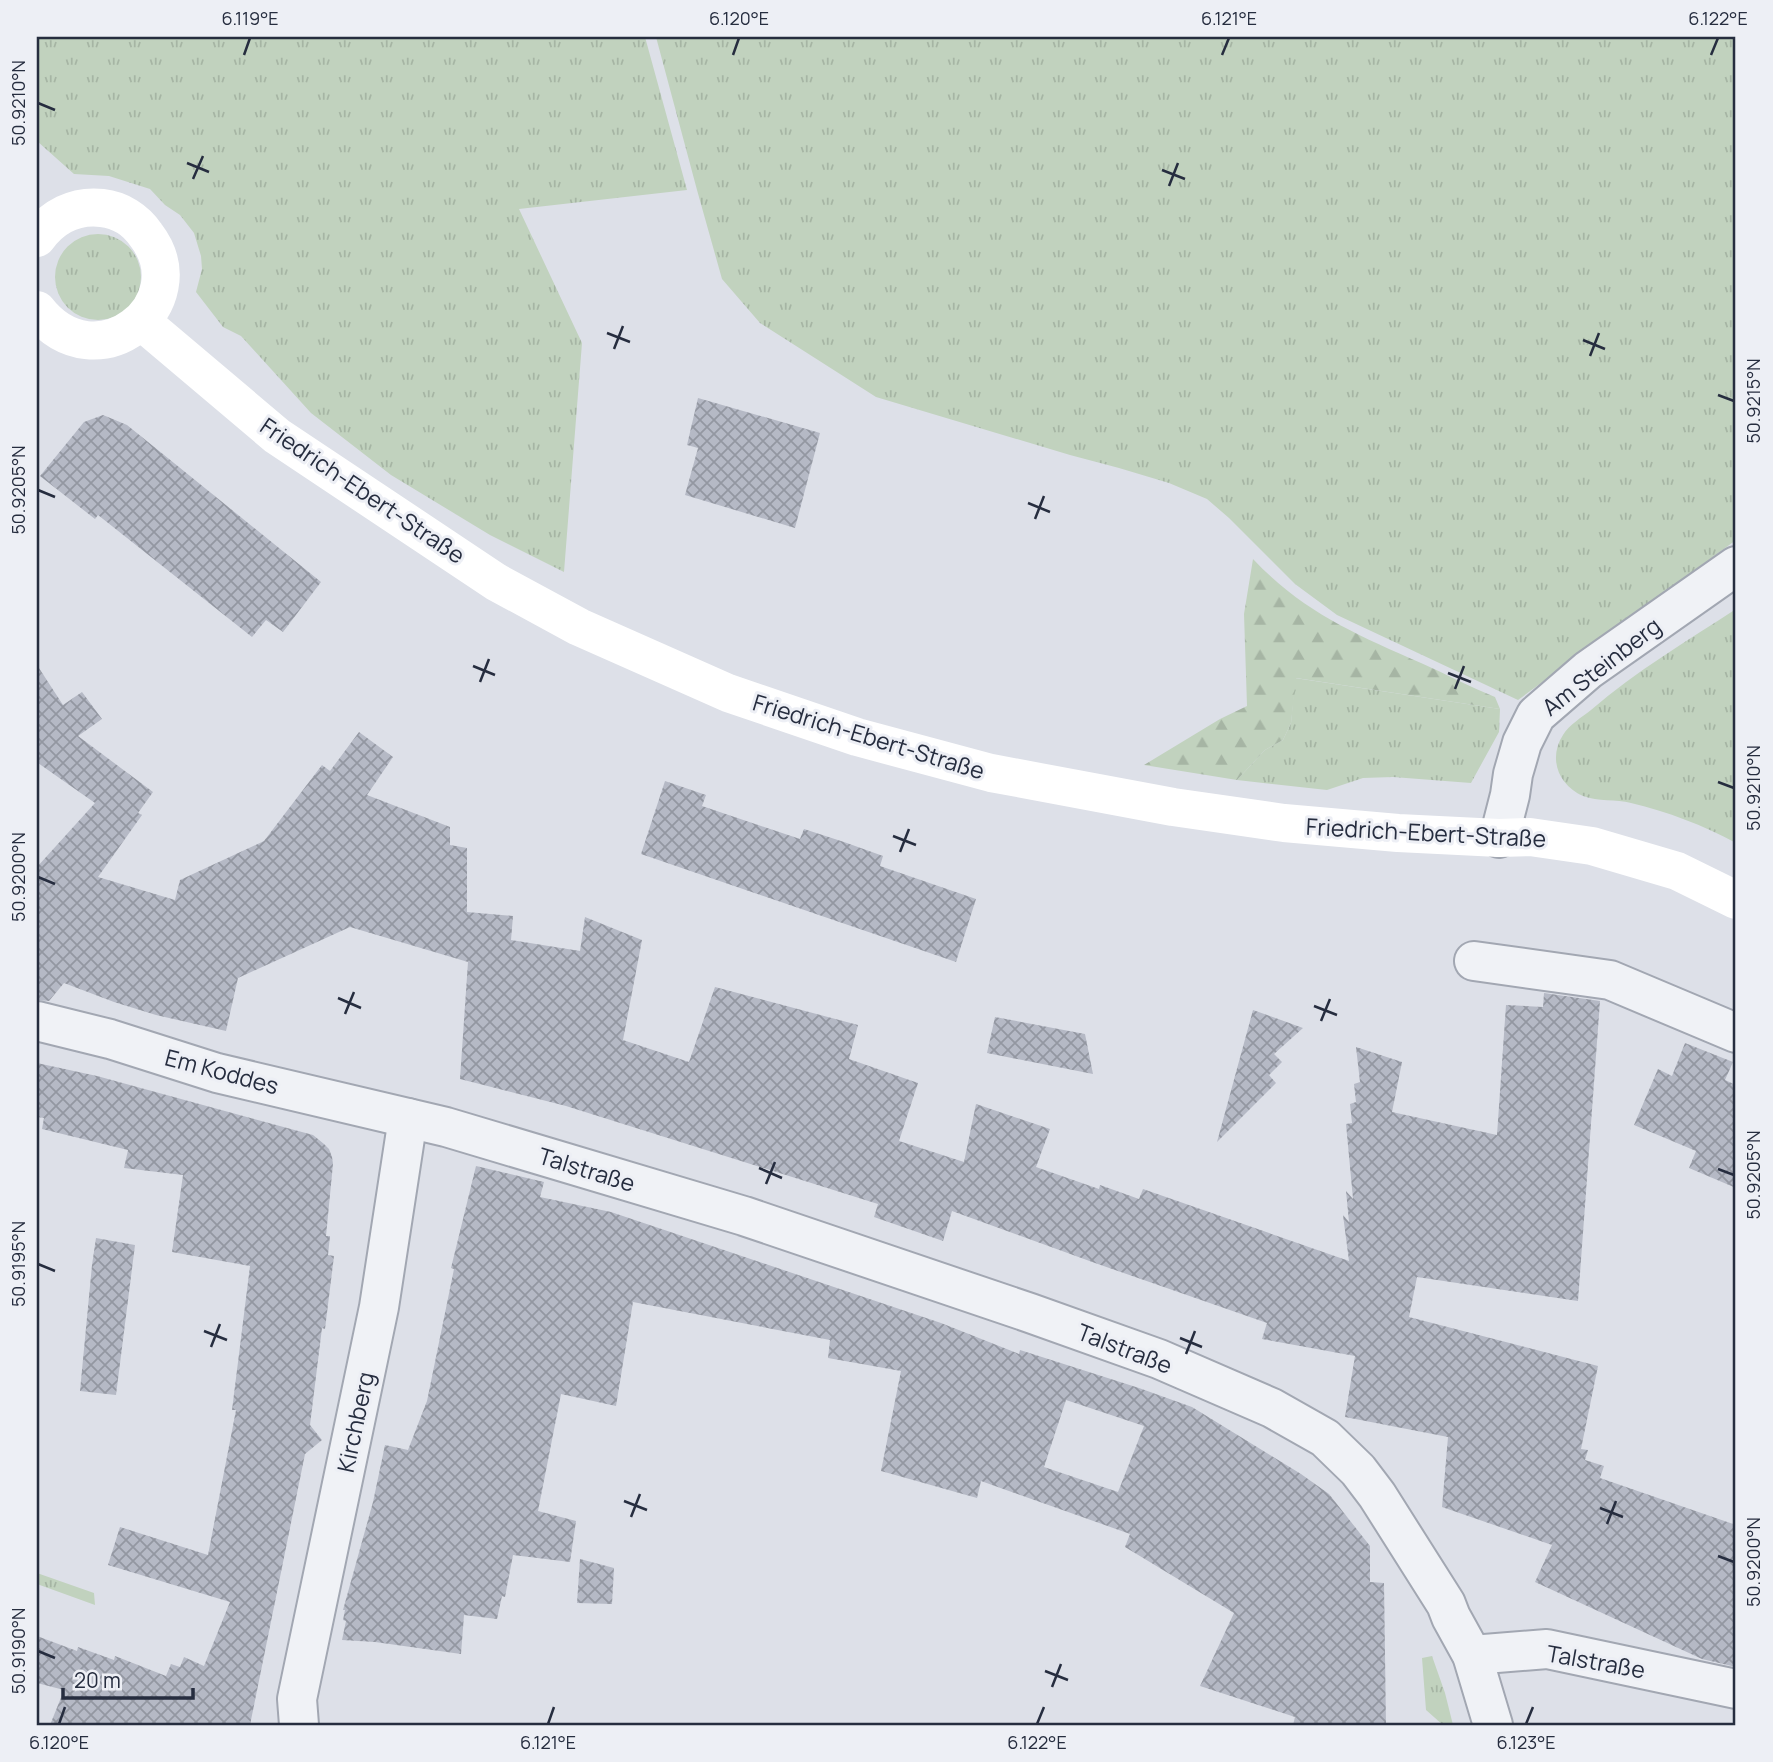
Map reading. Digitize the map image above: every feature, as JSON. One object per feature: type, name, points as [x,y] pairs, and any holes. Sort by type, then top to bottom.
[{"type":"main road","points":[[40,228],[68,213],[93,207],[118,213],[141,227],[155,248],[160,274],[155,300],[149,311],[131,330],[119,336],[93,341],[68,336],[40,321]]},
{"type":"main road","name":"Friedrich-Ebert-Straße","points":[[141,321],[277,436],[496,582],[579,627],[728,693],[857,737],[1004,776],[1173,807],[1284,823],[1398,834],[1530,837],[1592,846],[1677,871],[1736,900]]},
{"type":"street","name":"Am Steinberg","points":[[1499,838],[1522,743],[1536,715],[1588,670],[1736,566]]},
{"type":"street","points":[[1475,961],[1610,980],[1736,1033]]},
{"type":"street","name":"Em Koddes","points":[[37,1021],[110,1039],[217,1073],[408,1118]]},
{"type":"street","name":"Talstraße","points":[[408,1118],[639,1184],[808,1237],[1159,1359],[1272,1408],[1325,1438],[1358,1470],[1377,1495],[1446,1605],[1472,1655],[1547,1649],[1736,1689]]},
{"type":"street","name":"Kirchberg","points":[[299,1725],[297,1699],[379,1307],[408,1118]]},
{"type":"street","points":[[1472,1655],[1493,1725]]},
{"type":"green space","points":[[37,37],[645,37],[687,190],[519,209],[582,343],[564,572],[490,535],[391,475],[311,413],[241,336],[223,327],[196,292],[202,269],[201,256],[194,233],[180,215],[165,205],[150,189],[109,176],[74,174],[37,141]]},
{"type":"green space","points":[[656,37],[1736,37],[1736,540],[1518,700],[1337,615],[1295,584],[1207,499],[1169,483],[876,397],[760,323],[722,279]]},
{"type":"green space","points":[[98,234],[122,241],[134,253],[141,277],[134,301],[122,313],[98,320],[74,313],[62,301],[55,277],[62,253],[74,241]]},
{"type":"green space","points":[[1253,559],[1291,594],[1311,608],[1374,642],[1495,697],[1500,709],[1296,678],[1291,723],[1283,740],[1265,750],[1237,780],[1144,765],[1220,719],[1247,706],[1244,614]]},
{"type":"green space","points":[[1736,609],[1736,843],[1672,815],[1625,802],[1589,798],[1567,785],[1558,770],[1556,753],[1569,728],[1644,669]]},
{"type":"green space","points":[[1295,678],[1500,709],[1499,732],[1471,783],[1393,777],[1363,778],[1327,790],[1237,780],[1265,750],[1283,740],[1291,723]]},
{"type":"green space","points":[[37,1573],[94,1593],[95,1605],[37,1584]]},
{"type":"green space","points":[[1432,1656],[1453,1725],[1443,1725],[1426,1710],[1422,1658]]},
{"type":"building","points":[[698,398],[820,433],[795,528],[685,495],[698,448],[687,445]]},
{"type":"building","points":[[103,415],[127,425],[321,582],[283,632],[266,620],[252,637],[98,515],[95,519],[40,476],[84,422]]},
{"type":"building","points":[[37,665],[63,705],[82,692],[102,719],[78,736],[153,792],[138,813],[142,815],[98,877],[175,900],[180,880],[264,841],[322,765],[330,771],[359,732],[393,757],[367,795],[450,827],[450,845],[467,848],[467,912],[513,916],[511,940],[580,951],[585,917],[642,940],[623,1040],[689,1062],[715,987],[858,1025],[849,1059],[918,1083],[899,1141],[964,1162],[976,1104],[1050,1129],[1036,1167],[1099,1189],[1100,1185],[1139,1199],[1143,1189],[1349,1261],[1343,1215],[1349,1222],[1346,1191],[1353,1199],[1346,1124],[1352,1123],[1350,1104],[1356,1102],[1354,1084],[1360,1082],[1356,1047],[1402,1062],[1392,1112],[1497,1135],[1506,1005],[1543,1007],[1544,993],[1600,1001],[1578,1301],[1417,1277],[1409,1317],[1598,1366],[1581,1449],[1588,1450],[1585,1460],[1604,1466],[1600,1478],[1736,1525],[1736,1667],[1702,1659],[1535,1582],[1552,1545],[1442,1507],[1448,1437],[1345,1417],[1355,1356],[1262,1339],[1267,1323],[952,1211],[943,1241],[874,1217],[878,1204],[566,1106],[460,1079],[468,962],[350,927],[238,978],[226,1031],[156,1015],[64,983],[49,1001],[37,1000],[37,867],[95,803],[37,764]]},
{"type":"building","points":[[665,781],[706,795],[702,806],[800,839],[804,829],[844,842],[883,856],[880,866],[976,899],[956,962],[641,854]]},
{"type":"building","points":[[1253,1010],[1303,1028],[1274,1054],[1282,1062],[1269,1075],[1276,1083],[1217,1142]]},
{"type":"building","points":[[995,1017],[1085,1034],[1093,1074],[987,1053]]},
{"type":"building","points":[[1685,1043],[1733,1062],[1725,1080],[1736,1085],[1736,1188],[1689,1168],[1696,1151],[1634,1125],[1658,1069],[1672,1076]]},
{"type":"building","points":[[37,1063],[97,1076],[313,1135],[329,1149],[332,1157],[326,1236],[330,1236],[328,1255],[334,1256],[310,1425],[322,1440],[305,1454],[250,1725],[50,1725],[64,1690],[37,1683],[37,1636],[77,1651],[78,1647],[114,1660],[115,1656],[166,1676],[171,1664],[180,1667],[184,1657],[204,1666],[230,1602],[108,1565],[120,1527],[208,1555],[236,1410],[232,1410],[250,1266],[172,1252],[183,1175],[124,1168],[128,1150],[42,1129],[44,1118],[37,1117]]},
{"type":"building","points":[[476,1166],[544,1182],[540,1197],[611,1212],[941,1323],[1019,1354],[1020,1350],[1192,1407],[1329,1494],[1370,1546],[1370,1582],[1384,1583],[1386,1725],[1293,1725],[1295,1717],[1200,1686],[1234,1613],[1125,1547],[1130,1534],[981,1481],[977,1498],[881,1471],[901,1371],[828,1358],[830,1340],[633,1302],[616,1406],[561,1394],[538,1511],[576,1521],[570,1562],[513,1555],[505,1597],[502,1596],[497,1619],[464,1615],[461,1654],[342,1640],[346,1621],[343,1620],[343,1610],[373,1502],[385,1445],[408,1450],[427,1401],[454,1269],[451,1268]],"holes":[[[1066,1400],[1144,1426],[1118,1492],[1044,1467]]]},
{"type":"building","points":[[96,1238],[135,1245],[116,1395],[80,1391]]},
{"type":"building","points":[[580,1559],[614,1568],[612,1604],[577,1603]]}]
